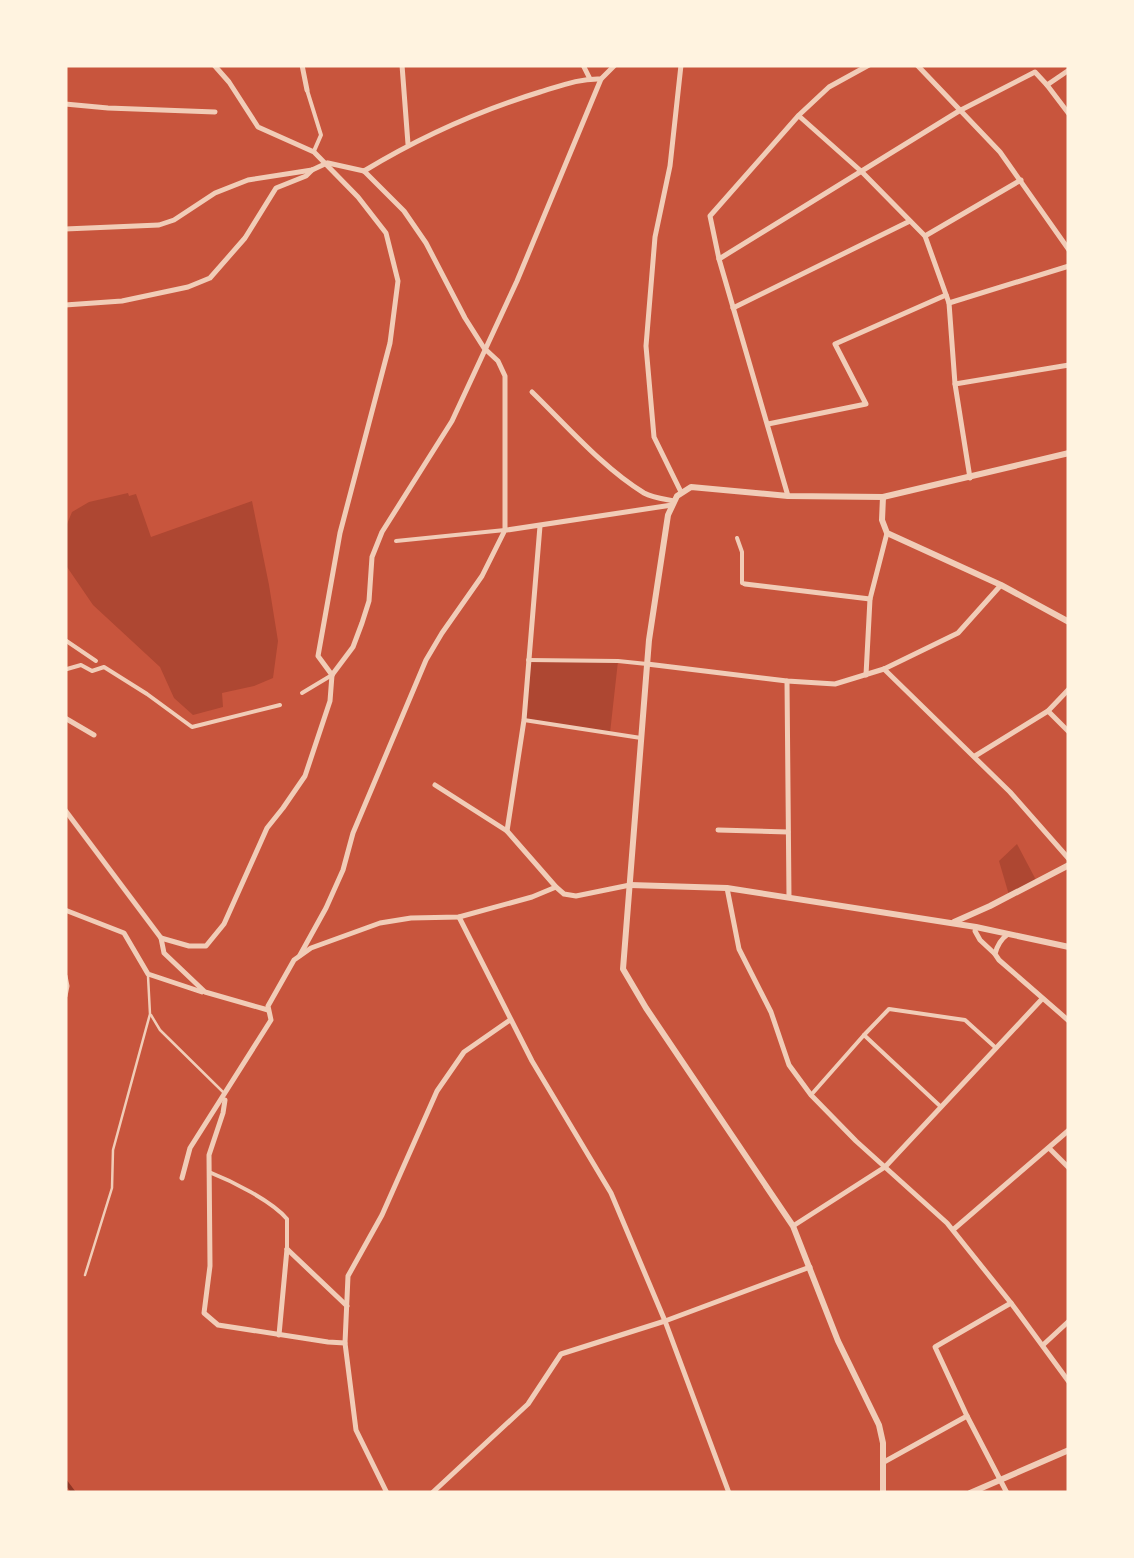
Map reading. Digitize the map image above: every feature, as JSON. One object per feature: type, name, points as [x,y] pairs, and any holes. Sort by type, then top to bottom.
[{"type":"street","points":[[161,938],[206,946],[224,924],[267,828],[305,776],[330,701],[332,675],[318,656],[340,534],[390,343],[398,281],[386,232],[314,152],[258,127],[214,65]]},
{"type":"street","points":[[302,65],[321,135],[314,152]]},
{"type":"street","points":[[402,65],[408,144]]},
{"type":"street","points":[[584,65],[590,79]]},
{"type":"street","points":[[302,692],[332,675],[352,647],[369,601],[372,557],[382,532],[452,421],[523,266],[601,79],[615,65]]},
{"type":"street","points":[[681,65],[670,166],[654,238],[646,346],[654,437],[681,492]]},
{"type":"street","points":[[788,496],[710,216],[798,116],[829,87],[870,65]]},
{"type":"street","points":[[917,65],[1000,152],[1069,250]]},
{"type":"street","points":[[1047,85],[1069,70]]},
{"type":"street","points":[[720,260],[960,111],[1035,72],[1069,114]]},
{"type":"street","points":[[364,171],[408,144],[496,106],[601,79]]},
{"type":"street","points":[[65,104],[215,112]]},
{"type":"street","points":[[798,116],[862,172],[925,236],[949,303],[955,384],[970,478]]},
{"type":"street","points":[[65,229],[159,226],[216,192],[248,180],[312,170],[327,163],[364,171],[404,211],[426,243],[465,318],[504,372],[506,530],[482,576],[426,660],[353,834],[343,870],[300,955]]},
{"type":"street","points":[[65,305],[122,300],[188,287],[210,278],[245,238],[276,188],[312,170]]},
{"type":"street","points":[[925,236],[1021,180]]},
{"type":"street","points":[[734,308],[910,220]]},
{"type":"street","points":[[949,303],[1069,266]]},
{"type":"street","points":[[768,424],[866,404],[835,344],[946,295]]},
{"type":"street","points":[[955,384],[1069,365]]},
{"type":"street","points":[[532,392],[640,490],[672,505]]},
{"type":"street","points":[[883,1493],[879,1425],[838,1341],[793,1226],[623,969],[647,664],[672,505],[681,492],[691,487],[788,496],[883,497],[1069,453]]},
{"type":"street","points":[[866,675],[870,599],[886,534],[883,497]]},
{"type":"street","points":[[396,541],[540,526],[672,505]]},
{"type":"street","points":[[507,832],[524,720],[540,526]]},
{"type":"street","points":[[886,534],[1069,622]]},
{"type":"street","points":[[738,538],[742,583],[870,599]]},
{"type":"street","points":[[528,660],[618,661],[835,684],[884,669],[958,633],[1001,586]]},
{"type":"street","points":[[65,640],[96,661]]},
{"type":"street","points":[[65,668],[80,665],[92,672],[104,667],[192,727],[280,704]]},
{"type":"street","points":[[884,669],[975,756],[1069,862],[990,906],[951,922]]},
{"type":"street","points":[[788,681],[789,898]]},
{"type":"street","points":[[975,756],[1048,711],[1069,690]]},
{"type":"street","points":[[1048,711],[1069,732]]},
{"type":"street","points":[[65,718],[94,735]]},
{"type":"street","points":[[524,720],[641,738]]},
{"type":"street","points":[[434,785],[507,832],[564,894],[576,896],[630,885],[726,888],[976,926],[1069,947]]},
{"type":"street","points":[[65,810],[161,938],[164,953],[205,992]]},
{"type":"street","points":[[718,830],[788,832]]},
{"type":"street","points":[[182,1178],[190,1148],[271,1020],[268,1010],[284,975],[300,955],[380,923],[459,917],[556,887]]},
{"type":"street","points":[[726,888],[739,949],[772,1012],[789,1065],[810,1095],[953,1230],[1069,1382]]},
{"type":"street","points":[[990,906],[974,932],[999,960],[1069,1021]]},
{"type":"street","points":[[65,910],[124,933],[148,974],[197,992],[268,1010]]},
{"type":"street","points":[[459,917],[510,1020],[611,1193],[665,1322],[729,1493]]},
{"type":"street","points":[[996,954],[1008,934]]},
{"type":"street","points":[[65,976],[65,996]]},
{"type":"street","points":[[793,1226],[886,1167],[1042,999]]},
{"type":"street","points":[[810,1095],[889,1009],[964,1020],[996,1048]]},
{"type":"street","points":[[387,1493],[356,1430],[345,1343],[348,1276],[382,1215],[437,1091],[464,1052],[510,1020]]},
{"type":"street","points":[[864,1034],[941,1107]]},
{"type":"street","points":[[226,1094],[209,1155],[210,1266],[204,1313],[218,1325],[345,1343]]},
{"type":"street","points":[[953,1230],[1069,1130]]},
{"type":"street","points":[[1049,1148],[1069,1168]]},
{"type":"street","points":[[210,1172],[278,1208],[287,1219],[279,1334]]},
{"type":"street","points":[[286,1249],[347,1306]]},
{"type":"street","points":[[432,1493],[528,1404],[561,1354],[665,1322],[810,1268]]},
{"type":"street","points":[[1008,1493],[935,1347],[1011,1303]]},
{"type":"street","points":[[1042,1345],[1069,1321]]},
{"type":"street","points":[[884,1462],[967,1416]]},
{"type":"street","points":[[970,1493],[1069,1450]]},
{"type":"lane","points":[[86,1275],[112,1188],[113,1150],[150,1014],[148,974]]},
{"type":"lane","points":[[150,1014],[160,1030],[226,1094]]},
{"type":"shaded area","points":[[136,494],[151,537],[252,501],[278,641],[273,678],[222,693],[223,707],[193,715],[174,698],[160,667],[93,605],[65,564],[65,529],[72,512],[89,502]]},
{"type":"shaded area","points":[[528,660],[618,661],[610,733],[524,720]]},
{"type":"shaded area","points":[[1017,844],[1036,880],[1009,895],[999,861]]},
{"type":"waterway","points":[[65,1481],[74,1493]]}]
